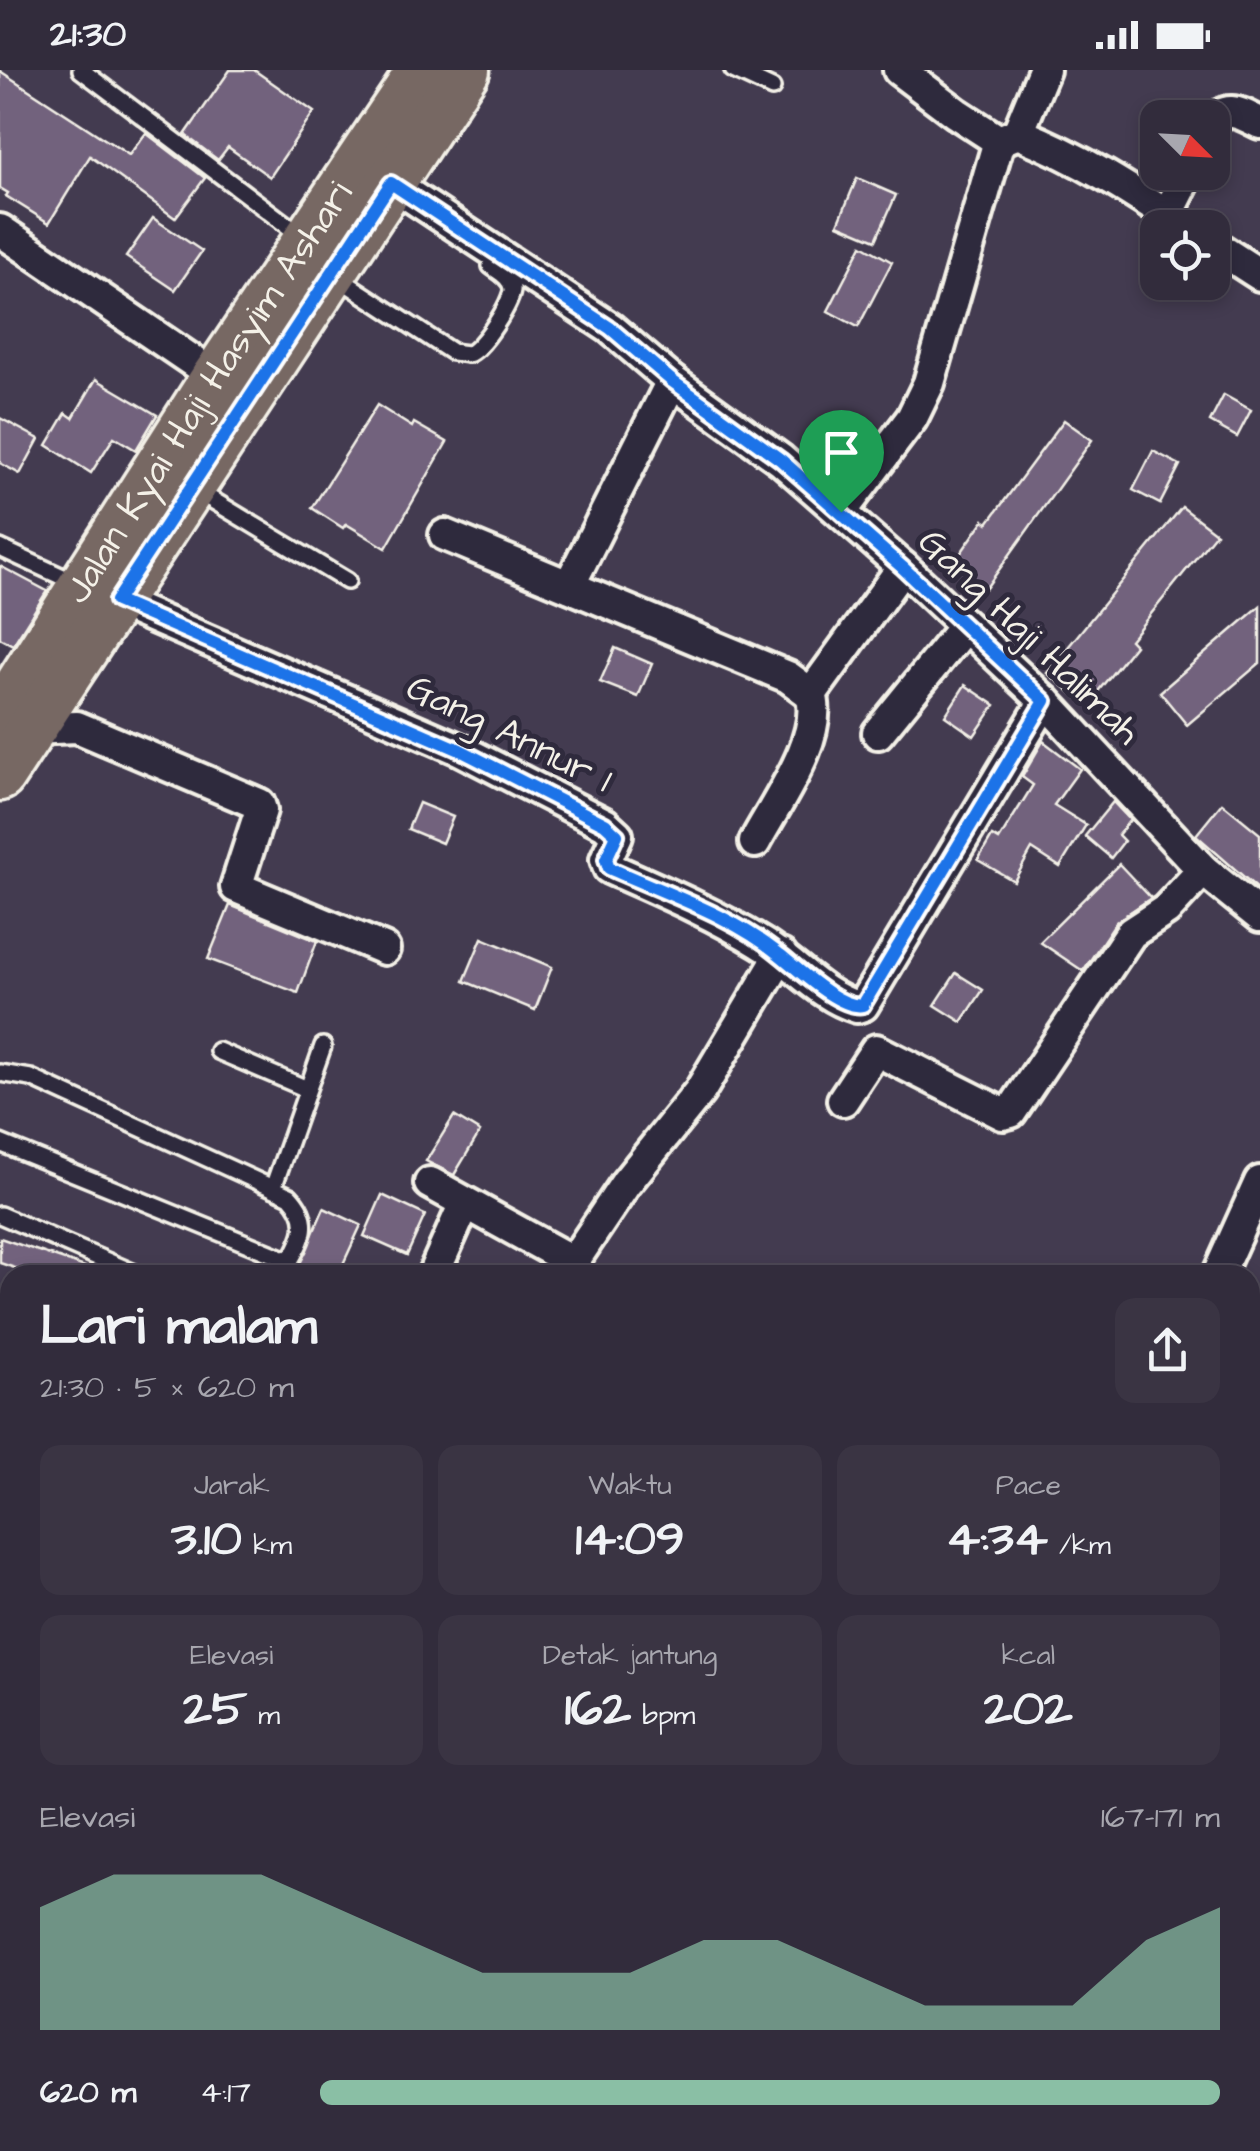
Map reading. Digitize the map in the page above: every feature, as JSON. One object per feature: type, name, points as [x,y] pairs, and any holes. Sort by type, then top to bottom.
[{"type":"main road","name":"Jalan Kyai Haji Hasyim Ashari","points":[[0,776],[23,707],[100,594],[191,487],[422,70]]},
{"type":"main road","name":"Jalan Kyai Haji Hasyim Ashari","points":[[100,594],[216,377],[319,256],[387,189],[466,70]]},
{"type":"street","points":[[900,70],[956,114],[1097,168],[1161,210]]},
{"type":"street","points":[[841,512],[912,418],[929,383],[1008,137],[1044,70]]},
{"type":"street","points":[[1230,111],[1260,123]]},
{"type":"street","name":"Gang Haji Halimah","points":[[387,189],[610,328],[672,381],[781,460],[1045,701],[1203,870],[1260,916]]},
{"type":"street","points":[[0,230],[216,377]]},
{"type":"street","points":[[1230,256],[1260,276]]},
{"type":"street","points":[[569,586],[672,381]]},
{"type":"street","points":[[446,534],[788,677],[811,694],[815,718],[809,741],[755,842]]},
{"type":"street","points":[[811,694],[902,567]]},
{"type":"street","name":"Gang Annur 1","points":[[100,594],[460,750],[605,824],[617,835],[606,859],[609,868],[723,919],[781,955],[793,968],[847,1004],[863,1005],[1045,701]]},
{"type":"street","points":[[878,733],[965,626]]},
{"type":"street","points":[[23,707],[259,804],[261,810],[236,887],[384,949]]},
{"type":"street","points":[[842,1100],[876,1050],[1003,1114],[1011,1112],[1130,933],[1166,910],[1203,870]]},
{"type":"street","points":[[430,1183],[568,1260],[575,1260],[626,1183],[700,1091],[781,955]]},
{"type":"street","points":[[1223,1265],[1260,1182]]},
{"type":"street","points":[[437,1265],[464,1202]]},
{"type":"lane","points":[[81,70],[319,256],[452,352],[468,354],[480,346],[511,298],[512,286],[504,274],[387,189]]},
{"type":"lane","points":[[733,70],[772,88]]},
{"type":"lane","points":[[191,487],[346,581]]},
{"type":"lane","points":[[0,548],[100,594]]},
{"type":"lane","points":[[273,1188],[323,1046]]},
{"type":"lane","points":[[218,1051],[306,1089]]},
{"type":"lane","points":[[0,1073],[31,1078],[290,1196],[306,1219],[287,1265]]},
{"type":"lane","points":[[0,1143],[279,1265]]},
{"type":"lane","points":[[0,1216],[115,1265]]},
{"type":"building","points":[[230,70],[254,70],[314,112],[270,177],[228,147],[218,160],[185,135]]},
{"type":"building","points":[[0,71],[129,155],[146,133],[205,178],[175,218],[90,156],[49,223],[6,196],[8,193],[0,188]]},
{"type":"building","points":[[857,178],[896,195],[876,240],[838,224]]},
{"type":"building","points":[[153,218],[202,251],[175,290],[126,257]]},
{"type":"building","points":[[862,245],[892,262],[858,327],[828,311]]},
{"type":"building","points":[[96,379],[157,415],[136,450],[114,437],[91,473],[47,445],[66,413],[73,418]]},
{"type":"building","points":[[1224,395],[1251,410],[1237,437],[1210,422]]},
{"type":"building","points":[[377,405],[412,427],[414,423],[447,442],[386,548],[312,508]]},
{"type":"building","points":[[0,418],[39,439],[20,474],[0,463]]},
{"type":"building","points":[[1064,420],[1092,440],[986,588],[953,564]]},
{"type":"building","points":[[1153,451],[1180,465],[1160,504],[1133,490]]},
{"type":"building","points":[[1182,507],[1216,533],[1130,640],[1135,645],[1087,705],[1047,673]]},
{"type":"building","points":[[0,566],[47,591],[13,645],[0,638]]},
{"type":"building","points":[[1260,606],[1260,663],[1187,725],[1160,692]]},
{"type":"building","points":[[615,648],[652,664],[638,697],[600,682]]},
{"type":"building","points":[[965,685],[995,705],[974,736],[945,716]]},
{"type":"building","points":[[1043,741],[1080,769],[1054,805],[1086,825],[1060,867],[1032,849],[1014,881],[978,860],[992,836],[999,840],[1033,785],[1022,777]]},
{"type":"building","points":[[1113,802],[1130,820],[1118,835],[1124,841],[1111,858],[1085,836]]},
{"type":"building","points":[[419,803],[453,817],[442,843],[408,829]]},
{"type":"building","points":[[1222,803],[1260,834],[1260,891],[1196,835]]},
{"type":"building","points":[[1119,864],[1151,898],[1116,922],[1083,971],[1040,942]]},
{"type":"building","points":[[230,905],[317,941],[298,993],[208,959]]},
{"type":"building","points":[[482,938],[552,967],[535,1010],[464,981]]},
{"type":"building","points":[[956,973],[983,990],[962,1022],[935,1005]]},
{"type":"building","points":[[454,1116],[480,1132],[454,1175],[426,1161]]},
{"type":"building","points":[[382,1195],[425,1215],[407,1255],[364,1236]]},
{"type":"building","points":[[324,1208],[361,1225],[343,1265],[299,1265]]},
{"type":"building","points":[[0,1238],[79,1265],[6,1265],[0,1263]]},
{"type":"route","points":[[391,183],[610,328],[672,381],[781,460],[841,512],[1045,701],[863,1005],[857,1007],[723,919],[609,868],[606,859],[617,835],[605,824],[460,750],[116,601],[391,183]]}]
